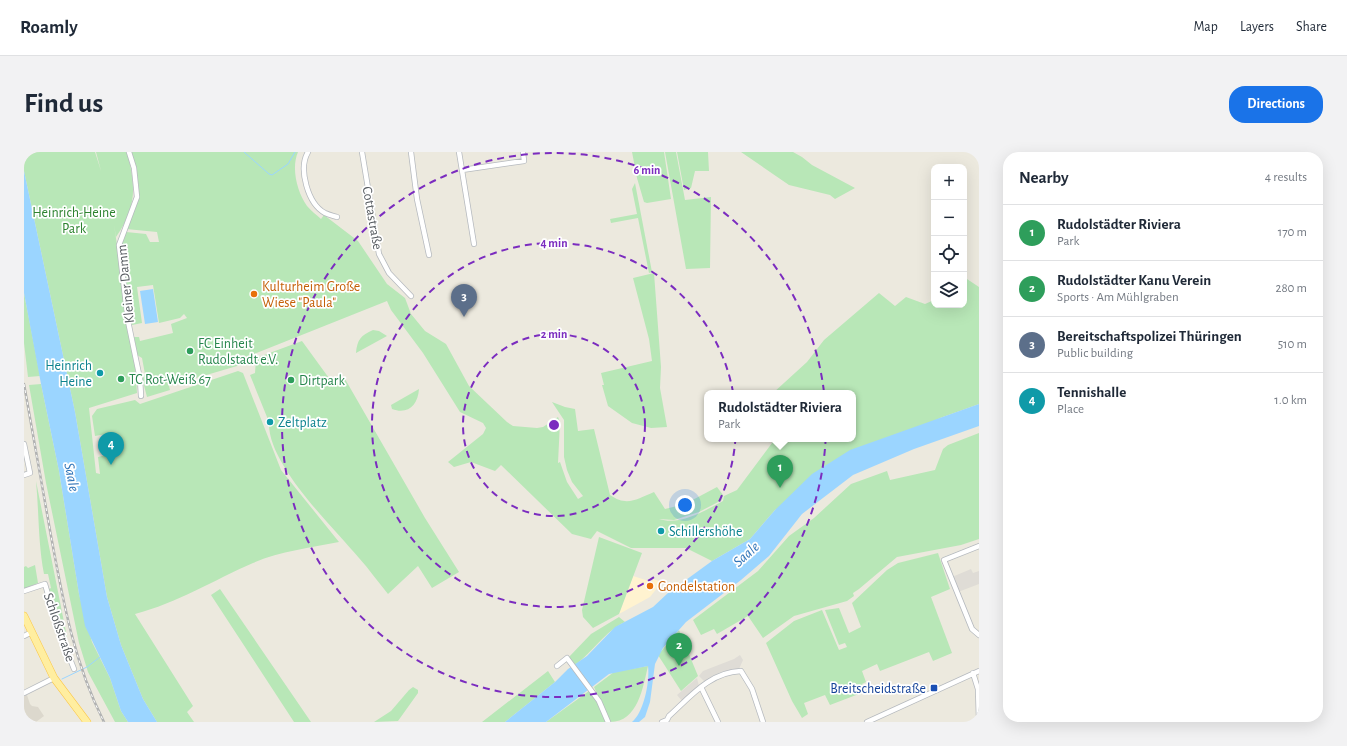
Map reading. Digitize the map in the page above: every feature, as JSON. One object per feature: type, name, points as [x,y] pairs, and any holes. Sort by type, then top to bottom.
[{"type":"main road","points":[[24,616],[54,678],[87,722]]},
{"type":"street","name":"Kleiner Damm","points":[[129,152],[136,182],[136,197],[118,245],[128,321],[140,380],[141,396]]},
{"type":"street","points":[[308,152],[305,160],[304,171],[305,184],[310,196],[324,212],[337,217]]},
{"type":"street","name":"Cottastraße","points":[[362,152],[379,254],[389,273],[411,296]]},
{"type":"street","points":[[411,152],[418,205],[429,255]]},
{"type":"street","points":[[459,152],[474,244]]},
{"type":"street","points":[[462,170],[524,161],[522,152]]},
{"type":"street","points":[[24,444],[30,472],[24,475]]},
{"type":"street","points":[[979,546],[944,560],[972,629],[979,635]]},
{"type":"street","name":"Schloßstraße","points":[[24,591],[45,584],[57,626],[74,668]]},
{"type":"street","points":[[24,636],[32,632]]},
{"type":"street","points":[[557,666],[568,660],[598,701],[608,722]]},
{"type":"street","points":[[867,722],[979,670]]},
{"type":"street","points":[[666,721],[669,716],[712,679],[723,674],[741,671],[752,689],[763,722]]},
{"type":"street","points":[[973,673],[979,688],[979,722]]},
{"type":"street","points":[[24,693],[54,678]]},
{"type":"street","points":[[701,687],[718,722]]},
{"type":"shaded area","points":[[971,569],[973,573],[979,571],[979,584],[958,592],[952,577]]},
{"type":"shaded area","points":[[633,576],[652,582],[653,579],[662,582],[650,597],[619,614]]},
{"type":"shaded area","points":[[740,655],[743,660],[739,669],[705,682],[699,676],[703,671],[734,659]]},
{"type":"shaded area","points":[[697,678],[699,686],[683,702],[677,695]]},
{"type":"shaded area","points":[[27,695],[30,704],[38,707],[44,716],[36,722],[24,722],[24,696]]},
{"type":"green space","name":"Heinrich-Heine Park","points":[[24,152],[95,152],[101,171],[96,152],[127,152],[130,164],[133,196],[128,216],[116,237],[114,225],[135,364],[137,393],[89,408],[96,473],[100,474],[98,457],[110,454],[106,434],[95,436],[92,416],[97,409],[135,400],[140,404],[238,371],[243,373],[281,470],[339,542],[284,553],[263,559],[181,598],[135,614],[193,706],[187,712],[194,722],[157,722],[143,699],[121,645],[107,597],[75,412],[24,171]]},
{"type":"green space","points":[[131,152],[298,152],[295,165],[296,180],[300,194],[307,206],[321,219],[324,215],[358,241],[387,284],[405,298],[411,314],[425,331],[446,344],[469,386],[513,426],[543,427],[558,417],[560,422],[558,463],[560,462],[567,482],[578,499],[583,496],[572,482],[564,457],[564,420],[552,402],[575,409],[578,431],[594,429],[610,495],[616,499],[622,501],[632,501],[654,492],[665,509],[685,504],[717,487],[723,495],[722,500],[699,512],[674,520],[659,519],[667,521],[675,521],[692,516],[723,501],[724,496],[737,490],[773,442],[856,442],[856,390],[776,390],[807,362],[824,340],[879,293],[895,306],[906,297],[925,304],[931,301],[931,308],[967,308],[967,279],[979,287],[979,404],[940,418],[775,510],[750,539],[712,561],[686,548],[631,548],[597,531],[591,539],[572,534],[501,465],[495,471],[471,462],[454,467],[448,462],[483,434],[486,428],[483,423],[460,412],[423,353],[391,310],[387,301],[239,360],[240,363],[237,366],[169,386],[170,390],[147,397],[142,378],[145,374],[142,358],[137,355],[134,337],[139,337],[140,341],[173,333],[171,324],[187,318],[184,314],[180,318],[159,323],[153,285],[137,287],[142,323],[132,325],[121,244],[126,232],[146,234],[150,242],[159,242],[157,232],[126,229],[135,209],[138,183]]},
{"type":"green space","points":[[632,152],[664,152],[671,199],[647,203],[644,202],[637,178]]},
{"type":"green space","points":[[665,152],[676,152],[685,200],[711,197],[710,268],[686,269]]},
{"type":"green space","points":[[677,152],[708,152],[709,171],[695,171],[691,188],[684,190]]},
{"type":"green space","points":[[741,152],[793,152],[812,165],[855,188],[835,199],[830,195],[789,185]]},
{"type":"green space","points":[[635,183],[652,272],[649,273],[638,218],[611,223],[610,219],[637,214],[632,189]]},
{"type":"green space","points":[[654,273],[661,367],[660,388],[667,427],[651,428],[632,423],[608,406],[602,385],[604,385],[601,373],[652,361],[649,339],[633,278]]},
{"type":"green space","points":[[24,293],[40,376],[28,377],[24,343]]},
{"type":"green space","points":[[373,330],[379,331],[387,336],[356,353],[360,338]]},
{"type":"green space","points":[[302,341],[334,385],[345,379],[425,518],[459,572],[432,588],[418,566],[388,594],[363,562],[304,494],[290,475],[279,457],[271,439],[269,422],[250,375],[255,373],[256,358]]},
{"type":"green space","points":[[41,384],[59,471],[79,594],[92,642],[110,678],[121,711],[128,722],[115,722],[88,672],[79,643],[46,483],[29,385]]},
{"type":"green space","points":[[419,389],[417,400],[407,410],[398,411],[392,409],[391,405]]},
{"type":"green space","points":[[979,433],[979,539],[961,545],[897,557],[853,593],[854,596],[847,601],[794,616],[763,638],[748,616],[717,634],[714,629],[701,635],[693,620],[758,571],[789,536],[814,518],[851,484],[887,471],[890,480],[935,470],[943,449],[948,445]]},
{"type":"green space","points":[[36,481],[67,637],[65,638],[59,629],[47,590],[51,588],[48,574],[44,574]]},
{"type":"green space","points":[[599,537],[642,553],[619,614],[593,628],[583,617],[582,610]]},
{"type":"green space","points":[[938,553],[950,589],[931,597],[952,653],[933,661],[929,652],[880,671],[877,664],[862,671],[866,682],[862,684],[864,692],[830,705],[825,695],[804,703],[808,714],[802,718],[792,701],[766,643],[794,621],[822,610],[839,650],[847,647],[845,643],[839,645],[825,610],[839,608],[849,633],[861,627],[852,603],[887,570],[898,563]]},
{"type":"green space","points":[[35,565],[38,583],[24,589],[24,567],[26,566],[28,568]]},
{"type":"green space","points":[[220,589],[311,722],[294,722],[211,595]]},
{"type":"green space","points":[[619,617],[625,622],[605,636],[575,665],[568,658],[591,634]]},
{"type":"green space","points":[[679,630],[698,676],[681,691],[658,655]]},
{"type":"green space","points":[[648,666],[638,702],[633,710],[627,716],[610,722],[594,687],[614,672]]},
{"type":"green space","points":[[548,671],[555,682],[505,722],[482,722]]},
{"type":"green space","points":[[413,687],[418,690],[418,693],[398,721],[374,722],[391,711]]},
{"type":"green space","points":[[589,691],[597,701],[606,722],[546,722]]},
{"type":"water","name":"Saale","points":[[24,171],[75,412],[107,597],[121,645],[143,699],[157,722],[128,722],[121,711],[110,678],[85,626],[59,471],[24,293]]},
{"type":"water","points":[[153,289],[158,322],[145,324],[140,291]]},
{"type":"water","name":"Saale","points":[[979,404],[979,426],[914,449],[853,475],[802,514],[769,556],[741,580],[686,622],[663,648],[655,664],[650,702],[645,717],[639,722],[632,722],[643,704],[647,688],[648,666],[609,674],[546,722],[505,722],[555,682],[568,669],[587,656],[615,627],[653,607],[668,593],[712,561],[750,539],[775,510],[812,474],[850,450]]},
{"type":"waterway","points":[[244,152],[272,175],[288,164],[295,152]]},
{"type":"waterway","points":[[62,679],[87,667],[100,657]]},
{"type":"railway","points":[[24,384],[65,608],[77,654],[104,722]]},
{"type":"place","name":"Kulturheim Große Wiese \"Paula\"","points":[[254,294]]},
{"type":"place","name":"Bereitschaftspolizei Thüringen","points":[[464,317]]},
{"type":"place","name":"FC Einheit Rudolstadt e.V.","points":[[190,351]]},
{"type":"place","name":"Heinrich Heine","points":[[100,373]]},
{"type":"place","name":"TC Rot-Weiß 67","points":[[121,379]]},
{"type":"place","name":"Dirtpark","points":[[291,380]]},
{"type":"place","name":"Zeltplatz","points":[[270,422]]},
{"type":"place","name":"Tennishalle","points":[[111,465]]},
{"type":"place","name":"Rudolstädter Riviera","points":[[780,488]]},
{"type":"place","name":"Schillershöhe","points":[[661,531]]},
{"type":"place","name":"Gondelstation","points":[[650,586]]},
{"type":"place","name":"Rudolstädter Kanu Verein","points":[[679,666]]},
{"type":"place","name":"Breitscheidstraße","points":[[934,688]]}]
